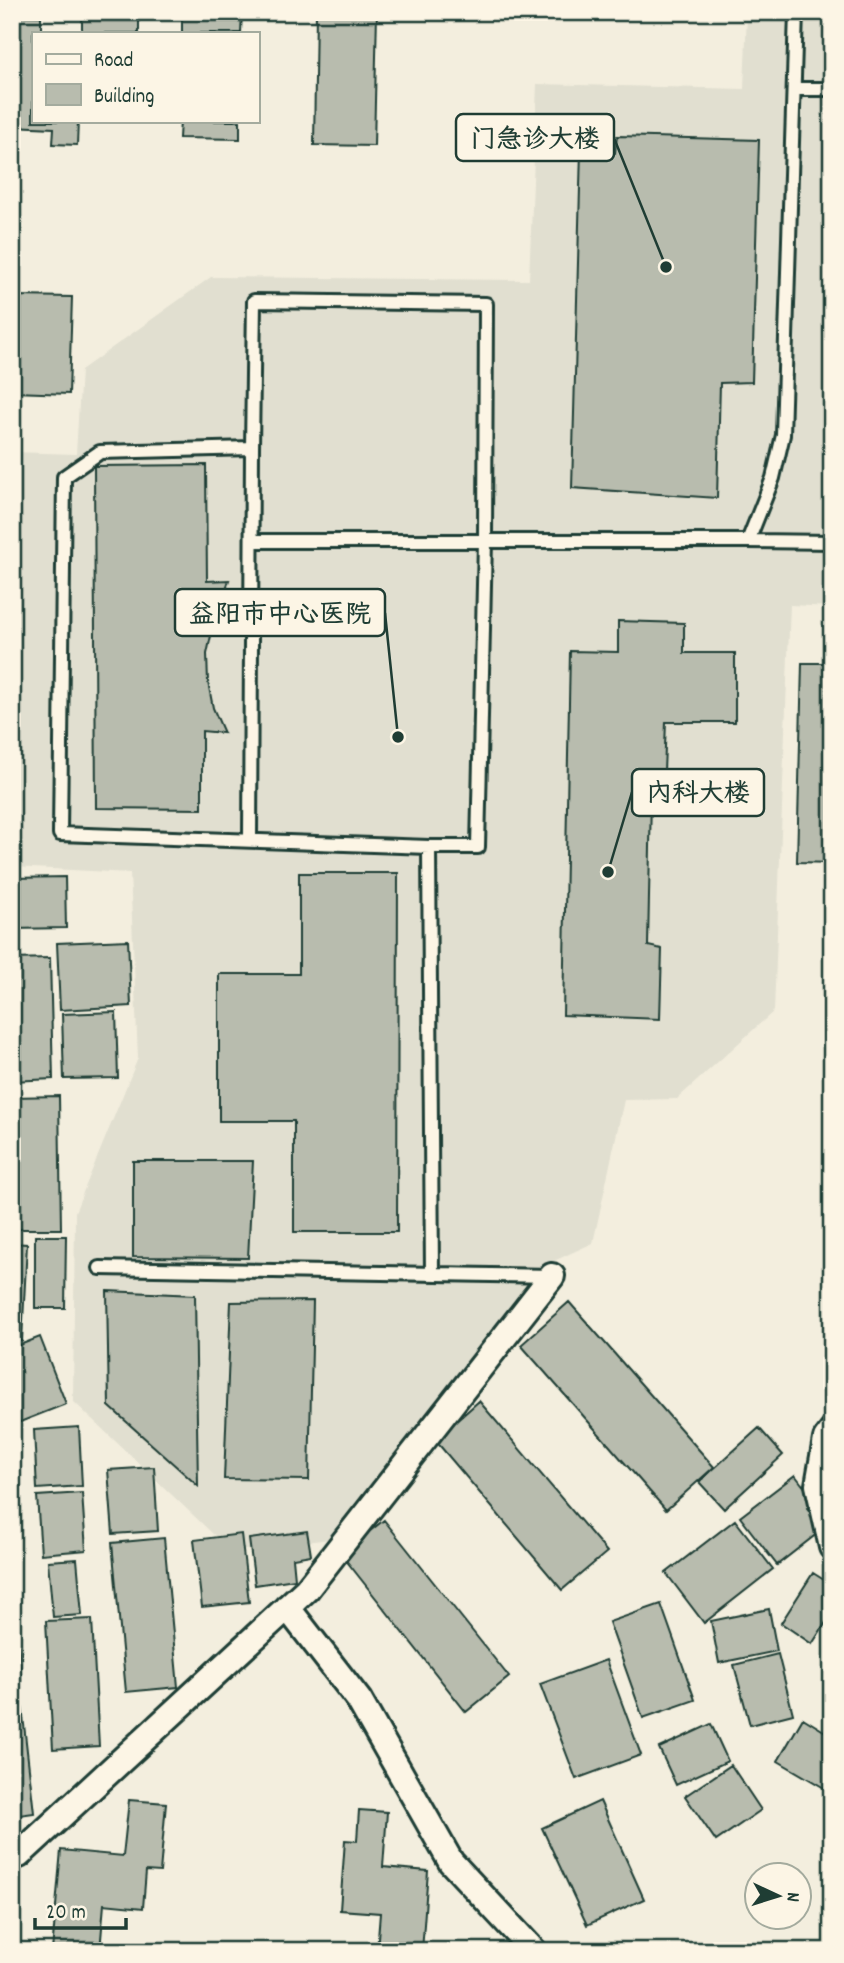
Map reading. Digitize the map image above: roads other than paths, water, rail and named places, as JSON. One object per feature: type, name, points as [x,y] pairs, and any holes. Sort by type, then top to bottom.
[{"type":"street","points":[[12,1855],[19,1854],[287,1607],[315,1578],[552,1276]]},
{"type":"street","points":[[832,1431],[826,1439],[818,1485],[832,1546]]},
{"type":"street","points":[[287,1607],[359,1699],[451,1862],[534,1951]]},
{"type":"lane","points":[[748,541],[773,478],[783,435],[796,12]]},
{"type":"lane","points":[[794,89],[832,89]]},
{"type":"lane","points":[[250,840],[254,301],[486,304],[485,541],[478,847],[429,846],[60,834],[64,477],[100,452],[252,449]]},
{"type":"lane","points":[[253,541],[832,542]]},
{"type":"lane","points":[[429,846],[432,1274]]},
{"type":"lane","points":[[100,1268],[552,1276]]},
{"type":"place","name":"门急诊大楼","points":[[666,267]]},
{"type":"place","name":"益阳市中心医院","points":[[398,737]]},
{"type":"place","name":"内科大楼","points":[[608,872]]}]
